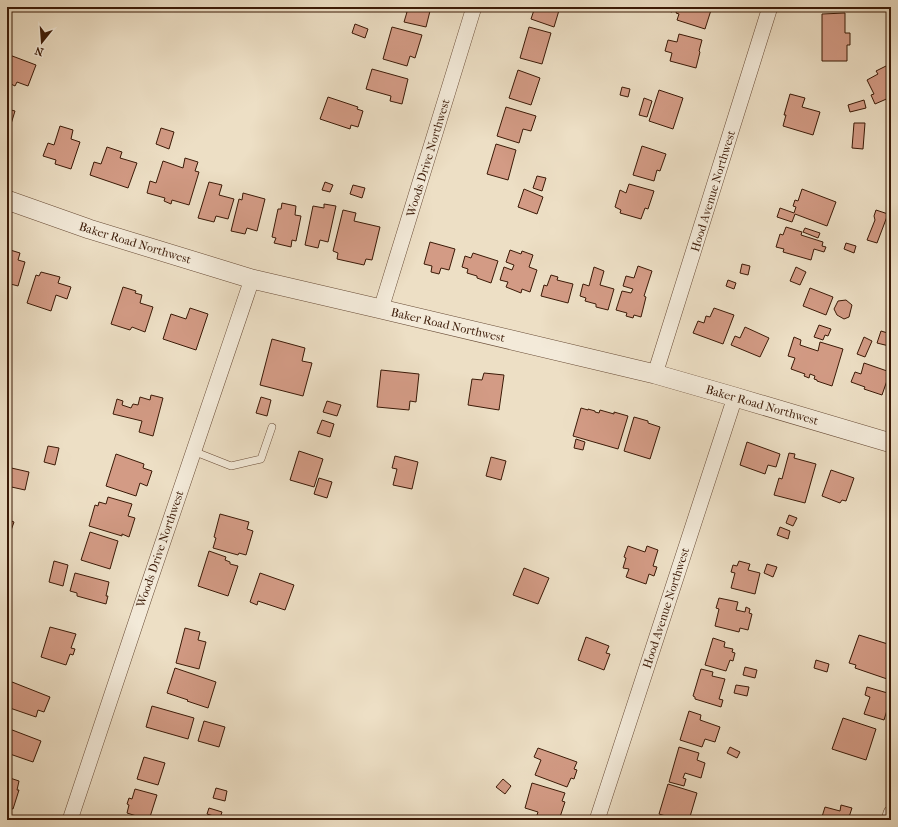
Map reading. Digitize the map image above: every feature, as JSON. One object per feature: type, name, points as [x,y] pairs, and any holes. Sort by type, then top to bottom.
[{"type":"street","name":"Woods Drive Northwest","points":[[381,309],[474,7]]},
{"type":"street","name":"Hood Avenue Northwest","points":[[655,374],[770,7]]},
{"type":"street","name":"Baker Road Northwest","points":[[7,200],[89,229],[252,279],[655,374],[735,396],[891,443]]},
{"type":"street","name":"Woods Drive Northwest","points":[[70,820],[252,279]]},
{"type":"street","name":"Hood Avenue Northwest","points":[[597,820],[735,396]]},
{"type":"street","points":[[889,820],[891,813]]},
{"type":"lane","points":[[193,451],[231,466],[261,459],[272,427]]},
{"type":"building","points":[[387,7],[431,7],[426,27],[404,22],[407,12]]},
{"type":"building","points":[[535,7],[560,7],[554,27],[531,19]]},
{"type":"building","points":[[655,7],[674,7],[672,12]]},
{"type":"building","points":[[678,7],[712,7],[705,29],[677,20],[679,14],[676,13]]},
{"type":"building","points":[[845,13],[845,33],[850,33],[850,45],[847,45],[847,61],[822,61],[822,14]]},
{"type":"building","points":[[355,24],[368,29],[365,38],[352,33]]},
{"type":"building","points":[[392,27],[422,35],[415,58],[410,56],[407,66],[383,59]]},
{"type":"building","points":[[529,27],[551,33],[542,64],[520,58]]},
{"type":"building","points":[[679,34],[702,40],[696,68],[670,61],[672,53],[665,51],[668,40],[677,42]]},
{"type":"building","points":[[7,54],[36,65],[28,86],[17,82],[15,86],[7,82]]},
{"type":"building","points":[[888,65],[891,70],[891,97],[875,104],[871,95],[874,94],[867,80],[878,74],[876,71]]},
{"type":"building","points":[[372,69],[408,79],[402,104],[390,101],[391,96],[366,89]]},
{"type":"building","points":[[518,70],[540,78],[531,105],[509,98]]},
{"type":"building","points":[[622,87],[630,89],[628,97],[620,95]]},
{"type":"building","points":[[659,90],[683,98],[673,129],[649,121]]},
{"type":"building","points":[[790,94],[805,98],[802,107],[820,112],[813,135],[783,126],[786,115],[784,115]]},
{"type":"building","points":[[328,97],[358,107],[357,109],[363,111],[358,127],[351,125],[350,129],[320,119]]},
{"type":"building","points":[[644,98],[652,101],[647,117],[639,115]]},
{"type":"building","points":[[864,100],[866,108],[850,112],[848,105]]},
{"type":"building","points":[[506,107],[536,116],[531,131],[523,129],[519,143],[497,136]]},
{"type":"building","points":[[7,109],[15,111],[7,137]]},
{"type":"building","points":[[854,123],[865,123],[863,149],[852,148]]},
{"type":"building","points":[[60,126],[73,130],[71,139],[80,142],[71,169],[55,164],[56,160],[43,156],[48,143],[54,145]]},
{"type":"building","points":[[161,128],[174,132],[169,149],[156,144]]},
{"type":"building","points":[[496,144],[516,150],[508,180],[487,174]]},
{"type":"building","points":[[642,146],[666,154],[660,171],[657,170],[654,181],[633,175]]},
{"type":"building","points":[[107,147],[122,152],[120,158],[137,163],[128,188],[90,175],[94,162],[101,164]]},
{"type":"building","points":[[185,158],[198,162],[195,171],[199,172],[189,205],[172,200],[171,204],[164,201],[165,198],[147,193],[150,181],[156,183],[163,161],[183,168]]},
{"type":"building","points":[[537,176],[546,178],[542,191],[533,188]]},
{"type":"building","points":[[209,182],[222,185],[219,195],[234,199],[228,219],[216,216],[214,222],[198,218]]},
{"type":"building","points":[[325,182],[333,185],[330,192],[322,190]]},
{"type":"building","points":[[629,184],[654,191],[648,209],[645,208],[641,219],[620,213],[621,210],[615,207],[620,190],[626,193]]},
{"type":"building","points":[[353,185],[365,188],[362,198],[350,194]]},
{"type":"building","points":[[524,189],[543,197],[537,214],[518,207]]},
{"type":"building","points":[[802,189],[836,202],[827,226],[795,214],[792,222],[777,217],[780,208],[794,213],[796,207],[793,206],[795,200],[798,201]]},
{"type":"building","points":[[243,193],[265,199],[257,231],[247,228],[245,234],[231,231],[239,199],[242,200]]},
{"type":"building","points":[[282,203],[296,206],[295,215],[301,216],[296,241],[292,240],[291,247],[274,243],[276,238],[272,237],[278,209],[281,209]]},
{"type":"building","points":[[324,204],[336,206],[328,242],[320,240],[318,248],[305,245],[313,206],[324,208]]},
{"type":"building","points":[[343,210],[356,213],[354,221],[380,227],[372,260],[366,259],[364,265],[337,259],[338,253],[333,251]]},
{"type":"building","points":[[876,210],[888,214],[877,243],[867,240],[875,220],[874,216]]},
{"type":"building","points":[[786,227],[802,232],[801,235],[823,242],[822,246],[826,247],[824,252],[814,249],[811,260],[783,252],[784,249],[776,247],[780,234],[783,235]]},
{"type":"building","points":[[805,228],[820,233],[818,238],[803,232]]},
{"type":"building","points":[[430,242],[455,249],[449,270],[441,268],[439,274],[431,272],[432,266],[424,264]]},
{"type":"building","points":[[846,243],[856,246],[854,253],[844,249]]},
{"type":"building","points":[[7,249],[20,253],[18,260],[25,262],[18,286],[7,283]]},
{"type":"building","points":[[510,250],[521,254],[522,251],[533,255],[529,267],[537,270],[530,292],[522,289],[521,293],[506,287],[508,282],[500,280],[504,267],[512,270],[514,265],[506,262]]},
{"type":"building","points":[[473,253],[498,261],[491,283],[467,273],[468,269],[462,267],[465,256],[471,258]]},
{"type":"building","points":[[742,264],[750,266],[748,275],[740,273]]},
{"type":"building","points":[[638,266],[652,271],[644,296],[646,297],[641,317],[634,315],[633,318],[626,316],[627,313],[616,310],[622,291],[631,293],[633,289],[623,286],[626,276],[634,278]]},
{"type":"building","points":[[594,267],[604,271],[600,285],[614,289],[608,310],[596,307],[596,304],[585,301],[586,298],[580,296],[583,284],[589,286]]},
{"type":"building","points":[[796,267],[806,272],[800,285],[790,281]]},
{"type":"building","points":[[41,272],[60,277],[58,283],[71,287],[67,299],[56,295],[51,311],[27,303],[36,275],[39,276]]},
{"type":"building","points":[[551,275],[558,277],[557,280],[573,284],[568,303],[541,296],[544,285],[547,286]]},
{"type":"building","points":[[728,280],[736,283],[734,289],[726,286]]},
{"type":"building","points":[[123,287],[136,291],[135,293],[142,295],[140,303],[153,307],[145,332],[132,327],[130,330],[111,324]]},
{"type":"building","points":[[810,288],[833,297],[826,315],[803,306]]},
{"type":"building","points":[[846,300],[852,305],[849,317],[844,319],[837,315],[834,309],[838,301]]},
{"type":"building","points":[[190,308],[208,314],[196,350],[163,339],[171,314],[186,319]]},
{"type":"building","points":[[714,308],[734,315],[723,344],[693,333],[698,321],[704,323],[706,316],[710,317]]},
{"type":"building","points":[[819,325],[831,329],[828,336],[825,335],[823,340],[814,337]]},
{"type":"building","points":[[745,327],[769,338],[760,357],[731,345],[735,336],[740,338]]},
{"type":"building","points":[[881,331],[891,334],[889,346],[877,343]]},
{"type":"building","points":[[794,337],[801,340],[800,345],[818,351],[820,342],[843,349],[832,386],[817,381],[814,379],[815,376],[810,374],[809,378],[804,376],[805,374],[791,369],[795,358],[788,356]]},
{"type":"building","points":[[864,337],[872,341],[865,357],[857,354]]},
{"type":"building","points":[[272,339],[305,348],[302,361],[312,363],[303,396],[260,385]]},
{"type":"building","points":[[864,363],[890,372],[882,395],[864,389],[865,387],[851,382],[855,372],[861,374]]},
{"type":"building","points":[[381,370],[419,374],[416,402],[410,401],[409,410],[377,407]]},
{"type":"building","points":[[484,373],[504,375],[499,410],[468,405],[472,379],[482,380]]},
{"type":"building","points":[[151,395],[163,398],[153,436],[139,432],[142,421],[113,414],[117,399],[123,401],[122,405],[131,408],[133,404],[138,405],[140,397],[150,400]]},
{"type":"building","points":[[261,397],[271,400],[267,416],[256,413]]},
{"type":"building","points":[[327,401],[341,405],[337,416],[323,412]]},
{"type":"building","points":[[581,408],[599,413],[600,410],[628,416],[618,449],[573,436]]},
{"type":"building","points":[[634,417],[648,421],[648,423],[660,427],[650,459],[624,451]]},
{"type":"building","points":[[322,420],[334,424],[330,437],[317,433]]},
{"type":"building","points":[[576,439],[585,442],[583,450],[574,448]]},
{"type":"building","points":[[747,442],[780,454],[776,467],[768,465],[765,474],[740,465]]},
{"type":"building","points":[[48,446],[59,448],[55,465],[44,462]]},
{"type":"building","points":[[299,451],[323,459],[314,487],[290,480]]},
{"type":"building","points":[[789,453],[795,454],[794,458],[816,464],[805,503],[774,495],[779,478],[782,479]]},
{"type":"building","points":[[116,454],[144,464],[143,468],[152,471],[147,486],[140,483],[136,496],[106,486]]},
{"type":"building","points":[[395,456],[418,462],[412,489],[393,485],[397,469],[392,468]]},
{"type":"building","points":[[491,457],[506,461],[501,480],[486,476]]},
{"type":"building","points":[[7,467],[29,472],[25,490],[7,486]]},
{"type":"building","points":[[831,470],[854,478],[846,501],[842,500],[840,503],[822,496]]},
{"type":"building","points":[[319,478],[332,482],[327,498],[314,494]]},
{"type":"building","points":[[108,497],[132,504],[128,516],[135,518],[129,537],[89,526],[95,505],[98,506],[99,502],[106,504]]},
{"type":"building","points":[[220,514],[249,522],[247,529],[253,531],[246,555],[239,553],[238,555],[213,548],[216,538],[214,537]]},
{"type":"building","points":[[789,515],[797,518],[793,526],[786,523]]},
{"type":"building","points":[[7,519],[14,522],[9,536],[7,536]]},
{"type":"building","points":[[780,527],[790,531],[788,539],[777,535]]},
{"type":"building","points":[[90,532],[118,541],[110,569],[81,560]]},
{"type":"building","points":[[628,546],[645,552],[647,546],[658,550],[653,566],[657,567],[654,576],[649,574],[646,584],[626,577],[629,569],[623,568],[626,558],[624,557]]},
{"type":"building","points":[[209,551],[226,557],[225,560],[230,562],[230,564],[238,566],[228,596],[198,586]]},
{"type":"building","points":[[54,561],[68,565],[63,586],[49,582]]},
{"type":"building","points":[[739,561],[750,564],[748,570],[760,573],[755,594],[731,588],[735,573],[731,572],[733,565],[737,566]]},
{"type":"building","points":[[767,564],[777,567],[773,577],[764,573]]},
{"type":"building","points":[[524,568],[549,578],[538,604],[513,595]]},
{"type":"building","points":[[75,573],[109,582],[106,604],[77,596],[77,593],[70,591]]},
{"type":"building","points":[[260,573],[294,585],[285,610],[258,601],[257,605],[250,602]]},
{"type":"building","points":[[719,598],[738,602],[736,610],[745,612],[746,607],[750,609],[749,613],[752,614],[748,630],[740,628],[739,632],[715,626],[719,609],[716,608]]},
{"type":"building","points":[[50,627],[76,634],[71,648],[75,649],[73,655],[70,654],[66,665],[41,657]]},
{"type":"building","points":[[185,628],[200,632],[198,640],[206,642],[199,669],[176,663]]},
{"type":"building","points":[[859,635],[891,645],[890,680],[855,668],[856,665],[849,663]]},
{"type":"building","points":[[586,637],[609,646],[606,653],[610,654],[604,670],[578,660]]},
{"type":"building","points":[[713,638],[725,642],[724,647],[733,649],[732,652],[735,653],[733,661],[730,660],[726,671],[705,665]]},
{"type":"building","points":[[816,660],[829,664],[827,672],[814,668]]},
{"type":"building","points":[[745,667],[757,670],[755,678],[743,675]]},
{"type":"building","points":[[175,668],[216,682],[208,708],[167,693]]},
{"type":"building","points":[[701,669],[713,672],[712,676],[725,679],[719,699],[723,700],[721,707],[695,699],[693,696]]},
{"type":"building","points":[[7,680],[50,697],[44,712],[38,710],[36,717],[7,707]]},
{"type":"building","points":[[736,685],[749,687],[747,696],[734,693]]},
{"type":"building","points":[[867,687],[891,694],[891,708],[888,707],[884,720],[864,714],[870,697],[865,695]]},
{"type":"building","points":[[152,706],[194,718],[188,739],[146,727]]},
{"type":"building","points":[[689,711],[701,715],[700,720],[720,727],[715,742],[705,739],[702,747],[680,740]]},
{"type":"building","points":[[843,718],[876,729],[866,760],[832,749]]},
{"type":"building","points":[[204,721],[225,727],[219,747],[198,741]]},
{"type":"building","points":[[7,728],[41,741],[33,762],[7,753]]},
{"type":"building","points":[[679,747],[699,753],[697,760],[705,763],[701,778],[685,773],[683,778],[686,779],[684,786],[669,782]]},
{"type":"building","points":[[730,747],[740,752],[737,758],[727,753]]},
{"type":"building","points":[[538,748],[577,762],[574,769],[577,770],[574,779],[571,778],[567,787],[535,775],[541,760],[534,757]]},
{"type":"building","points":[[144,757],[165,763],[158,785],[137,779]]},
{"type":"building","points":[[7,777],[19,781],[17,790],[19,790],[13,809],[9,808],[7,815]]},
{"type":"building","points":[[503,779],[511,786],[505,794],[496,787]]},
{"type":"building","points":[[532,783],[565,793],[562,801],[565,802],[559,820],[542,820],[536,818],[538,812],[525,808]]},
{"type":"building","points":[[668,784],[697,793],[689,820],[679,820],[659,814]]},
{"type":"building","points":[[216,788],[227,791],[225,801],[213,798]]},
{"type":"building","points":[[135,789],[157,795],[149,820],[127,813],[129,798],[132,799]]},
{"type":"building","points":[[841,805],[852,808],[848,820],[821,820],[825,807],[840,811]]},
{"type":"building","points":[[209,808],[222,812],[220,818],[207,814]]}]
